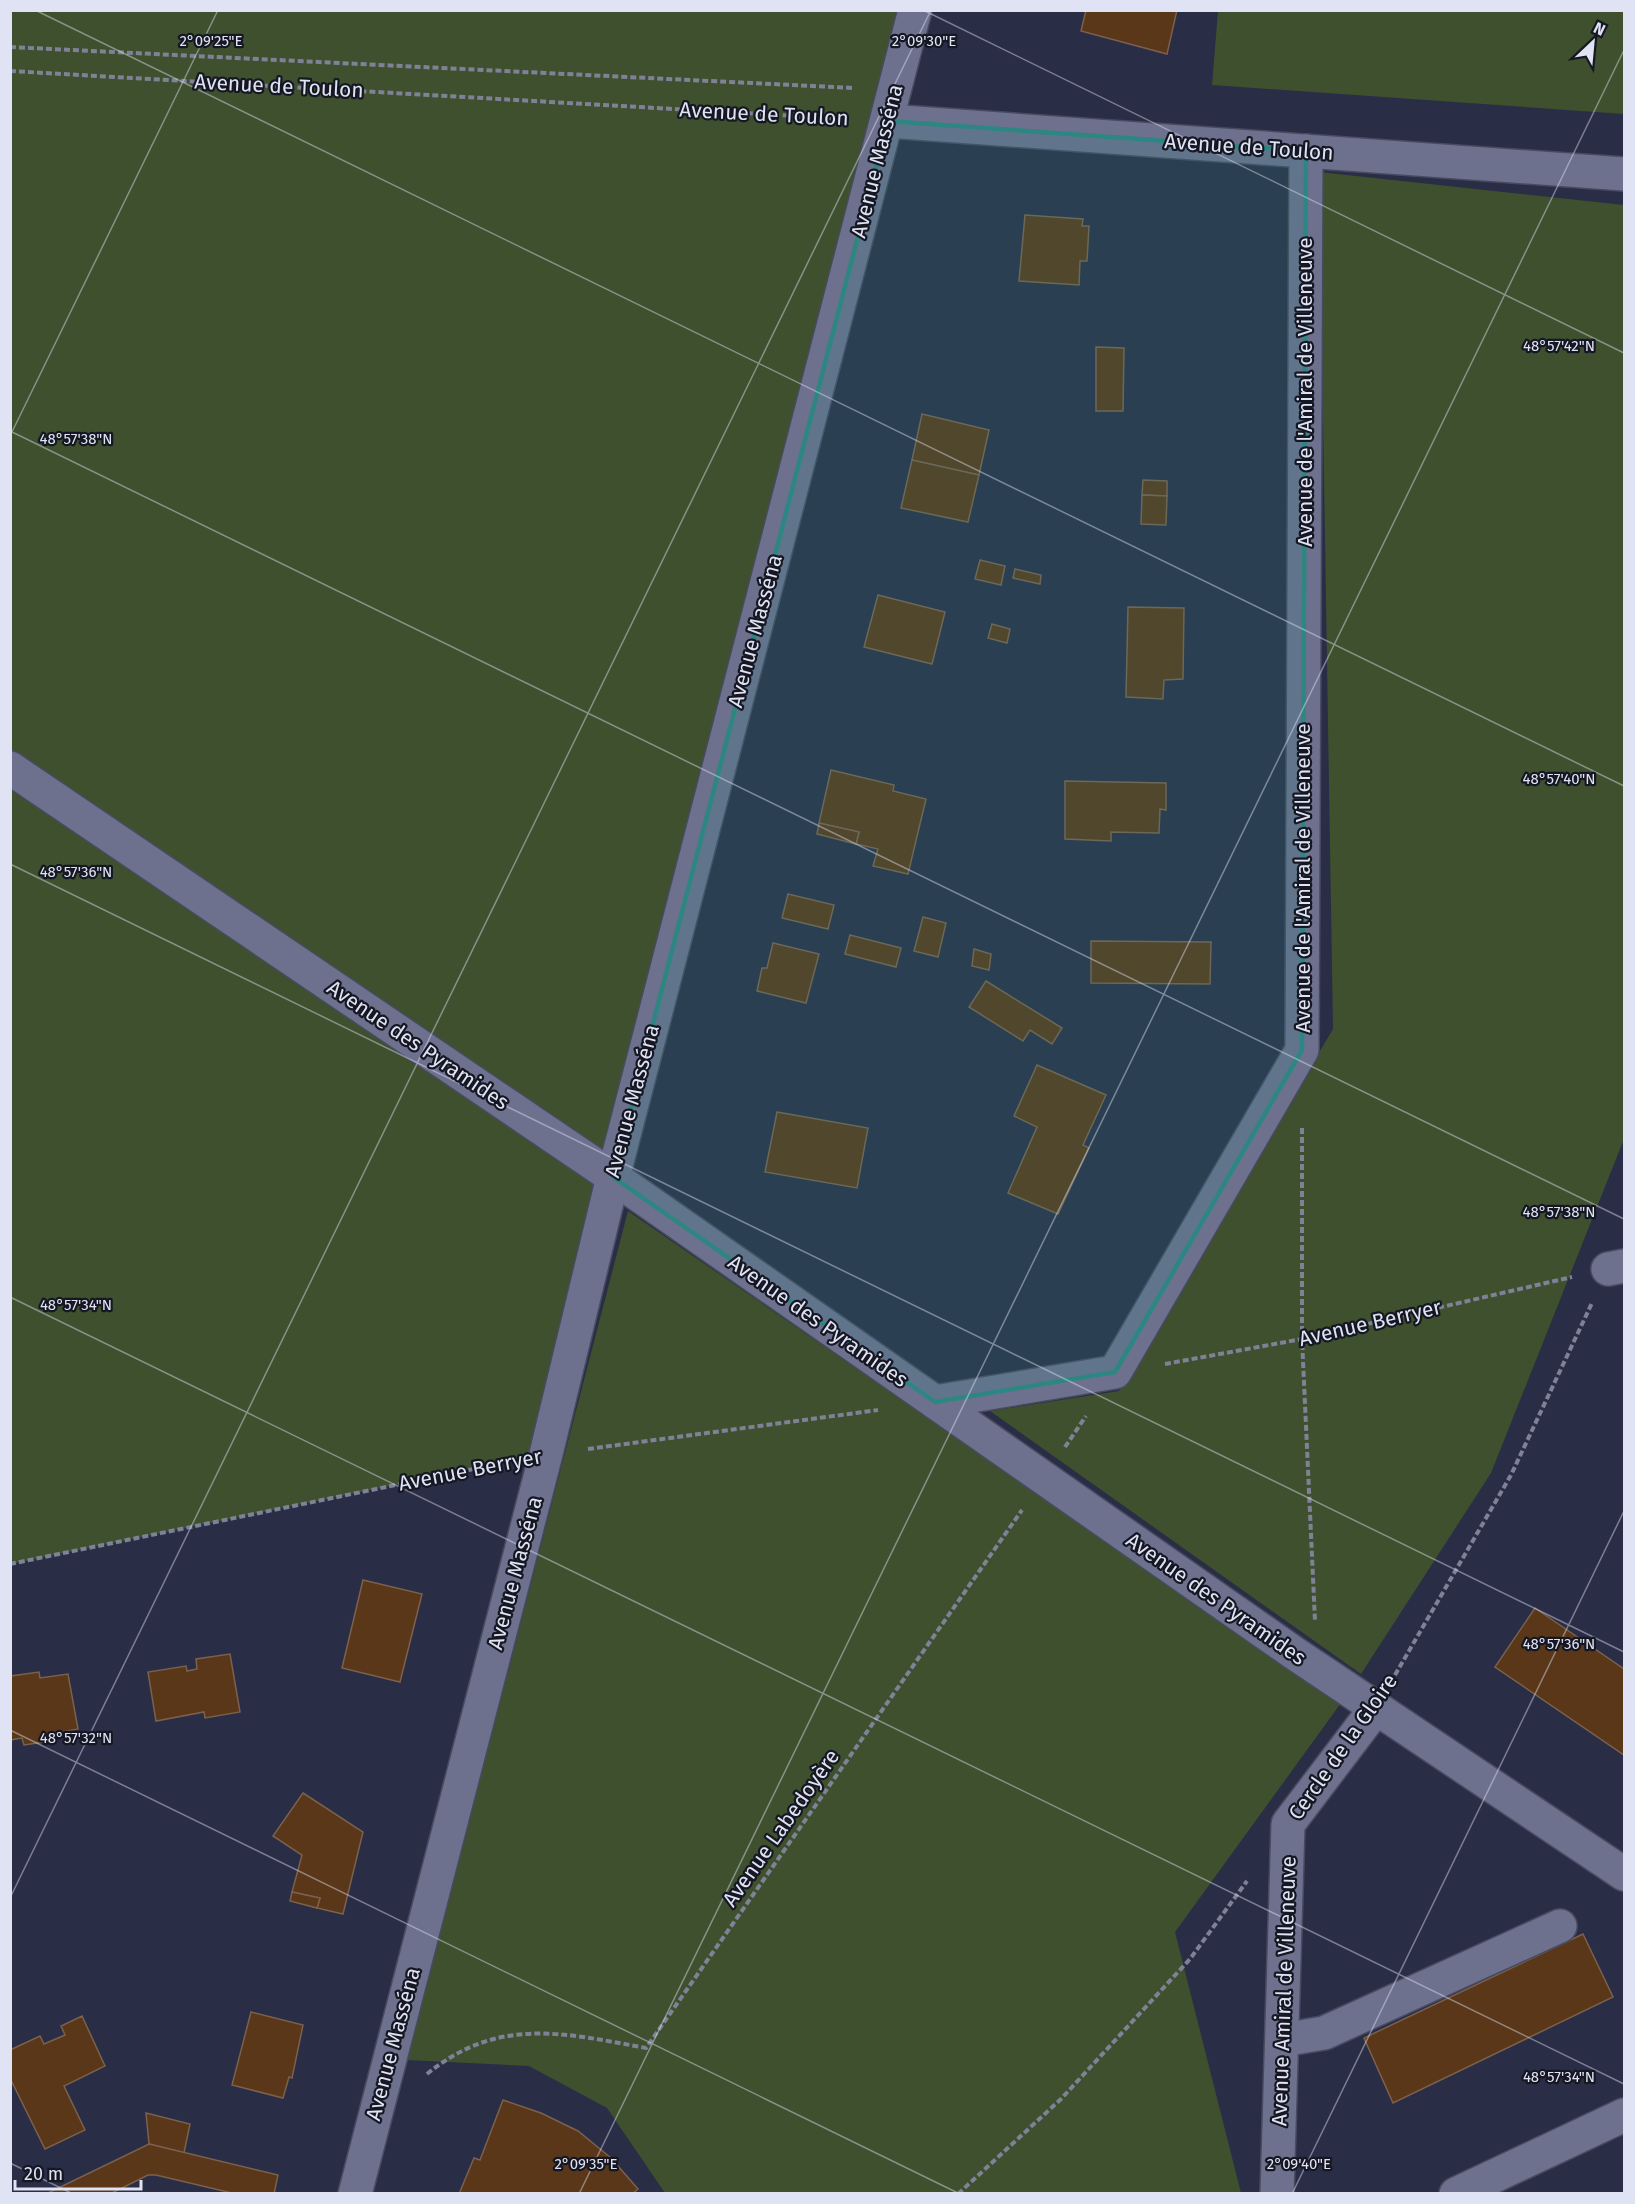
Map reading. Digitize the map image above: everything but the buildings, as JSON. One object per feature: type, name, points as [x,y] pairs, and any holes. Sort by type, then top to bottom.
[{"type":"street","name":"Avenue Masséna","points":[[355,2193],[546,1454],[613,1178],[915,10]]},
{"type":"street","name":"Avenue de Toulon","points":[[888,121],[1624,174]]},
{"type":"street","name":"Avenue de l'Amiral de Villeneuve","points":[[1115,1372],[1302,1050],[1306,151]]},
{"type":"street","name":"Avenue des Pyramides","points":[[10,768],[613,1178],[1318,1669],[1624,1874]]},
{"type":"street","points":[[935,1402],[1115,1372]]},
{"type":"street","name":"Cercle de la Gloire","points":[[1288,1824],[1376,1708]]},
{"type":"street","name":"Avenue Amiral de Villeneuve","points":[[1277,2193],[1288,1824]]},
{"type":"street","points":[[1282,2040],[1324,2033],[1560,1926]]},
{"type":"street","points":[[1465,2192],[1624,2115]]},
{"type":"path","points":[[10,47],[895,90]]},
{"type":"path","name":"Avenue de Toulon","points":[[10,71],[888,121]]},
{"type":"path","points":[[1302,1119],[1302,1339],[1318,1669]]},
{"type":"path","name":"Avenue Berryer","points":[[1115,1372],[1302,1339],[1616,1267]]},
{"type":"path","name":"Cercle de la Gloire","points":[[1376,1708],[1511,1475],[1616,1267]]},
{"type":"path","name":"Avenue Labedoyère","points":[[423,2078],[438,2066],[485,2041],[529,2032],[567,2033],[646,2048],[1043,1479],[1115,1372]]},
{"type":"path","name":"Avenue Berryer","points":[[10,1564],[546,1454],[935,1402]]},
{"type":"path","points":[[958,2193],[1061,2099],[1182,1968],[1253,1873]]},
{"type":"highlighted area","points":[[888,121],[1306,151],[1302,1050],[1115,1372],[935,1402],[613,1177]]},
{"type":"green space","points":[[11,11],[915,11],[546,1454],[11,1564]]},
{"type":"green space","points":[[1218,11],[1624,11],[1624,114],[1212,85]]},
{"type":"green space","points":[[1319,172],[1624,205],[1624,1139],[1491,1473],[1361,1674],[990,1411],[1119,1391],[1333,1029]]},
{"type":"green space","points":[[628,1211],[1341,1703],[1175,1932],[1241,2193],[665,2193],[607,2108],[529,2066],[407,2060]]}]
